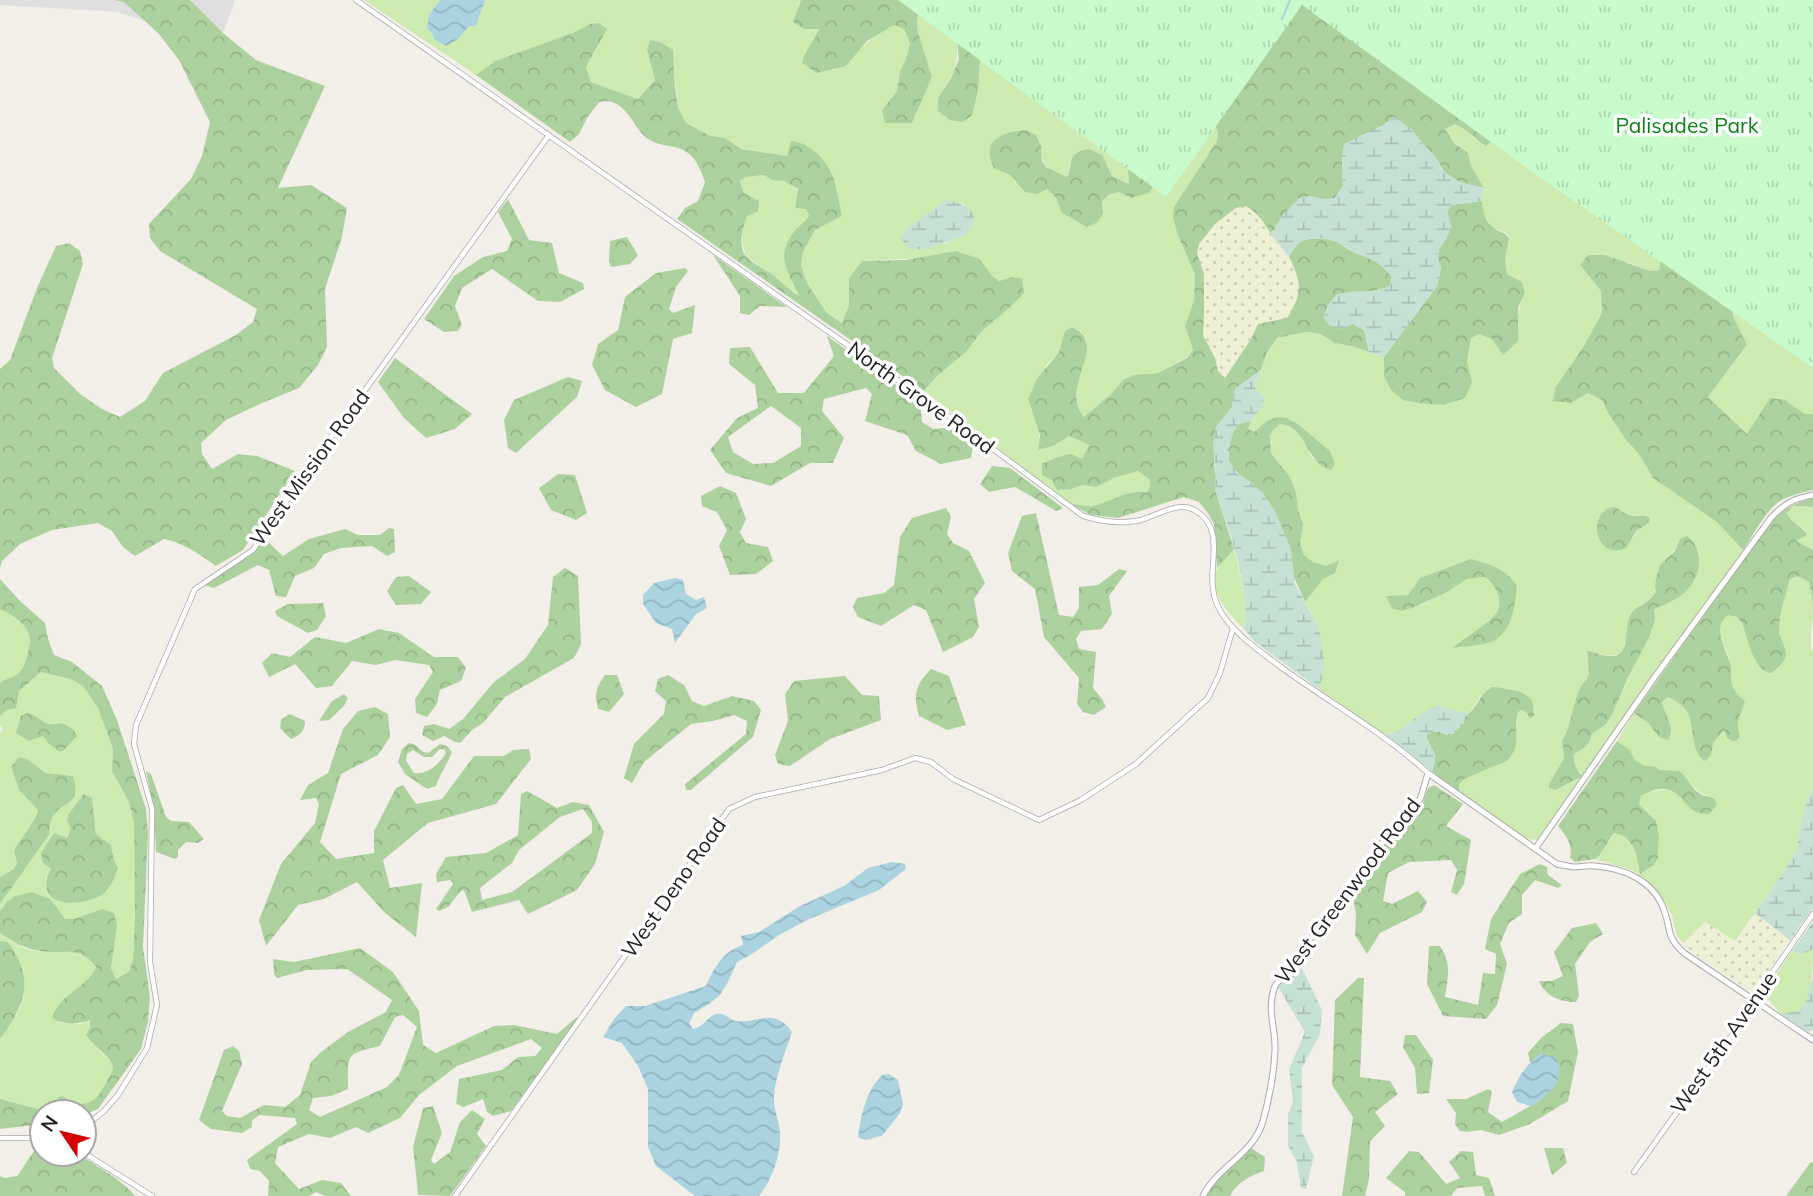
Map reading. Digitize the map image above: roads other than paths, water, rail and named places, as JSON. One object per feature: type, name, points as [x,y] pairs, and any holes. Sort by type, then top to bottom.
[{"type":"street","name":"North Grove Road","points":[[356,0],[953,419],[1083,516],[1118,522],[1136,521],[1182,506],[1194,509],[1204,516],[1213,536],[1215,549],[1213,592],[1223,615],[1233,628],[1293,676],[1392,743],[1428,773]]},
{"type":"street","name":"West Mission Road","points":[[98,1116],[118,1095],[147,1048],[157,1005],[150,962],[152,809],[134,744],[136,725],[195,589],[253,550],[301,479],[549,135]]},
{"type":"street","points":[[1535,849],[1770,518],[1781,507],[1795,499],[1813,495]]},
{"type":"street","name":"West Deno Road","points":[[455,1196],[729,809],[755,797],[882,769],[915,758],[931,762],[953,779],[1039,820],[1081,800],[1136,764],[1208,698],[1220,673],[1233,628]]},
{"type":"street","points":[[1428,773],[1557,864],[1609,867],[1642,881],[1657,895],[1665,911],[1673,943],[1813,1040]]},
{"type":"street","name":"West Greenwood Road","points":[[1203,1196],[1217,1178],[1250,1146],[1263,1122],[1275,1050],[1270,1009],[1275,986],[1381,843],[1405,823],[1414,811],[1422,797],[1428,773]]},
{"type":"street","name":"West 5th Avenue","points":[[1634,1172],[1752,1007],[1754,999],[1813,914]]},
{"type":"street","points":[[0,1138],[28,1138]]},
{"type":"street","points":[[98,1162],[152,1196]]},
{"type":"water","points":[[440,0],[485,0],[476,26],[469,26],[458,39],[446,46],[434,39],[427,28],[429,15]]},
{"type":"water","points":[[675,578],[683,580],[686,594],[696,600],[704,597],[707,608],[696,614],[675,643],[672,629],[656,623],[643,604],[643,595],[654,583]]},
{"type":"water","points":[[892,862],[905,864],[906,869],[879,890],[807,920],[737,962],[720,995],[694,1013],[689,1023],[693,1029],[719,1013],[736,1021],[772,1018],[785,1024],[792,1032],[775,1088],[774,1101],[780,1142],[775,1167],[768,1183],[759,1196],[695,1196],[656,1166],[648,1147],[648,1089],[638,1066],[622,1043],[603,1037],[626,1006],[645,1006],[706,986],[725,956],[743,945],[741,936],[759,932],[800,906],[844,886],[868,868]]},
{"type":"water","points":[[1540,1054],[1555,1057],[1559,1065],[1560,1072],[1555,1086],[1531,1106],[1517,1102],[1512,1092],[1514,1086],[1527,1066]]},
{"type":"water","points":[[889,1074],[898,1080],[903,1104],[900,1113],[882,1136],[861,1139],[858,1137],[859,1129],[868,1096],[876,1081],[882,1075]]},
{"type":"waterway","points":[[1282,19],[1290,0]]},
{"type":"park label","name":"Palisades Park","points":[[1687,126]]}]
